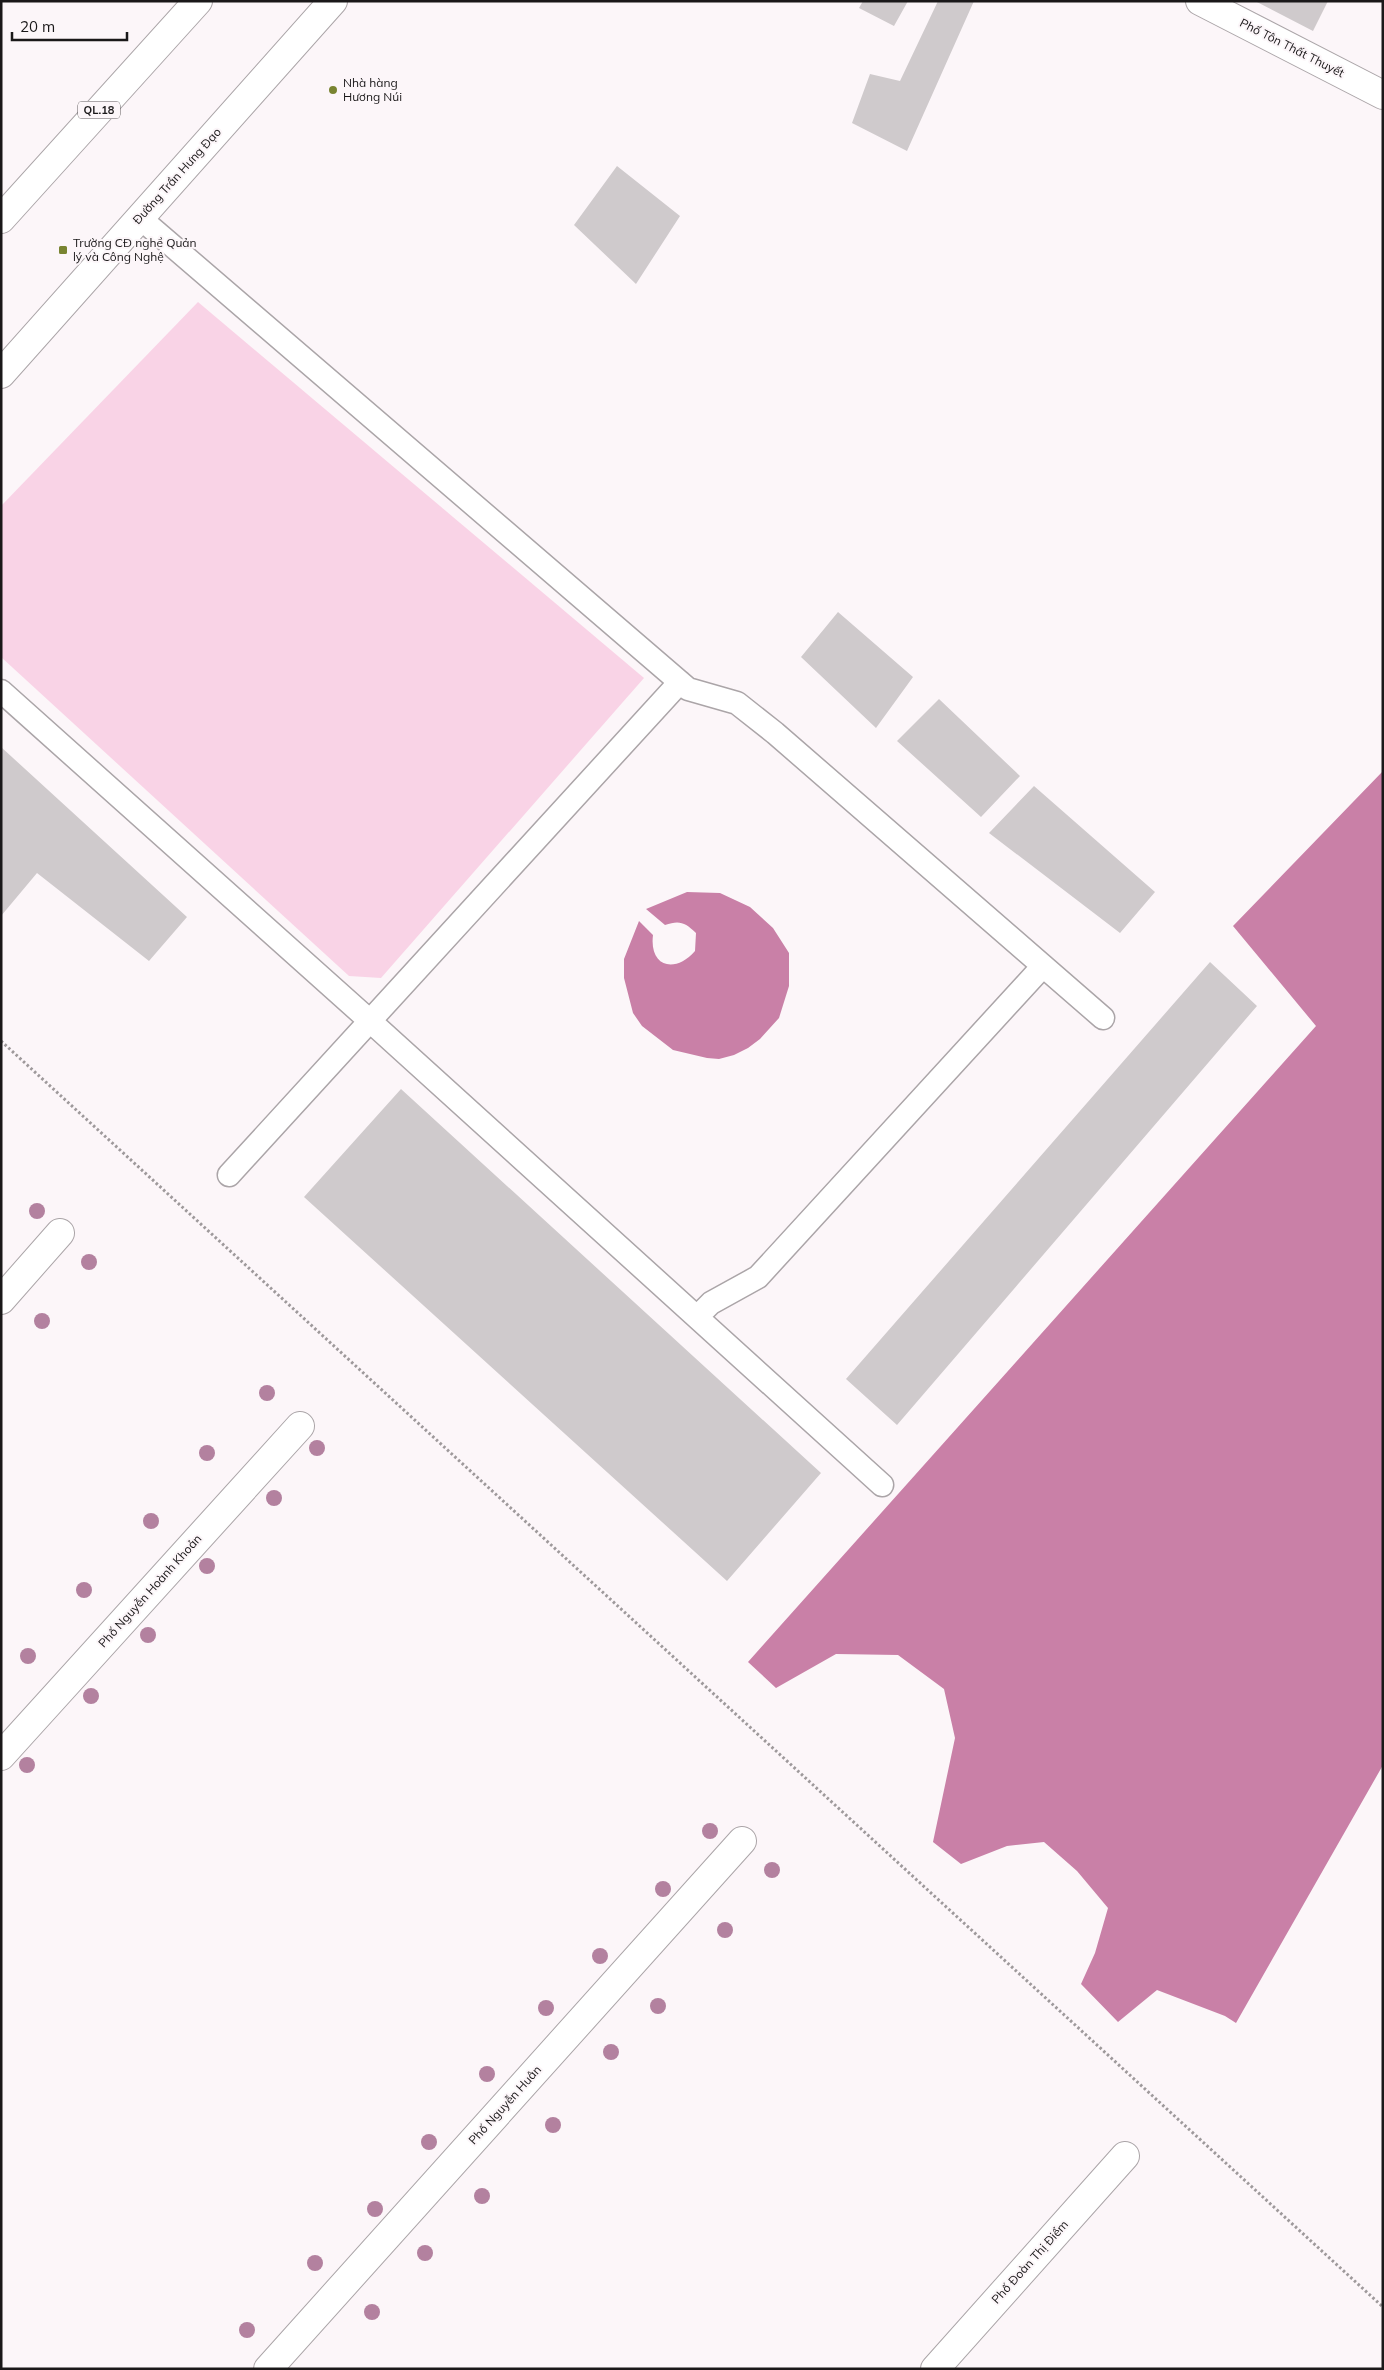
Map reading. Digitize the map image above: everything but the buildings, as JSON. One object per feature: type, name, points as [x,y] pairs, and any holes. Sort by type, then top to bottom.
[{"type":"main road","name":"QL.18","points":[[1,219],[198,1]]},
{"type":"main road","name":"Đường Trần Hưng Đạo","points":[[1,374],[333,1]]},
{"type":"main road","name":"Phố Tôn Thất Thuyết","points":[[1200,1],[1383,95]]},
{"type":"main road","points":[[1,1300],[60,1233]]},
{"type":"main road","name":"Phố Nguyễn Hoành Khoản","points":[[1,1756],[300,1426]]},
{"type":"main road","name":"Phố Nguyễn Huân","points":[[268,2369],[742,1841]]},
{"type":"main road","name":"Phố Đoàn Thị Điểm","points":[[935,2369],[1125,2156]]},
{"type":"lane","points":[[140,218],[688,689],[737,704],[775,732],[1103,1018]]},
{"type":"lane","points":[[229,1175],[680,682]]},
{"type":"lane","points":[[1,691],[370,1021],[882,1485]]},
{"type":"lane","points":[[697,1317],[711,1303],[758,1277],[1044,966]]},
{"type":"path","points":[[1,1041],[1383,2307]]},
{"type":"shaded area","points":[[198,302],[644,678],[381,978],[349,976],[1,657],[1,506]]},
{"type":"shaded area","points":[[1383,771],[1383,1765],[1236,2023],[1225,2016],[1157,1990],[1118,2022],[1081,1984],[1095,1953],[1108,1908],[1077,1871],[1044,1842],[1007,1846],[961,1864],[933,1842],[955,1738],[944,1689],[898,1655],[836,1654],[776,1688],[748,1662],[1316,1026],[1233,926]]},
{"type":"shaded area","points":[[687,892],[720,893],[750,907],[773,928],[789,953],[789,986],[779,1018],[760,1039],[748,1048],[734,1055],[719,1059],[673,1050],[642,1026],[633,1013],[624,978],[624,959],[639,921],[653,935],[655,954],[665,964],[679,963],[695,951],[696,933],[692,929],[678,922],[665,925],[646,909]]},
{"type":"place","name":"Nhà hàng Hương Núi","points":[[333,90]]},
{"type":"place","name":"Trường CĐ nghề Quản lý và Công Nghệ","points":[[63,250]]}]
